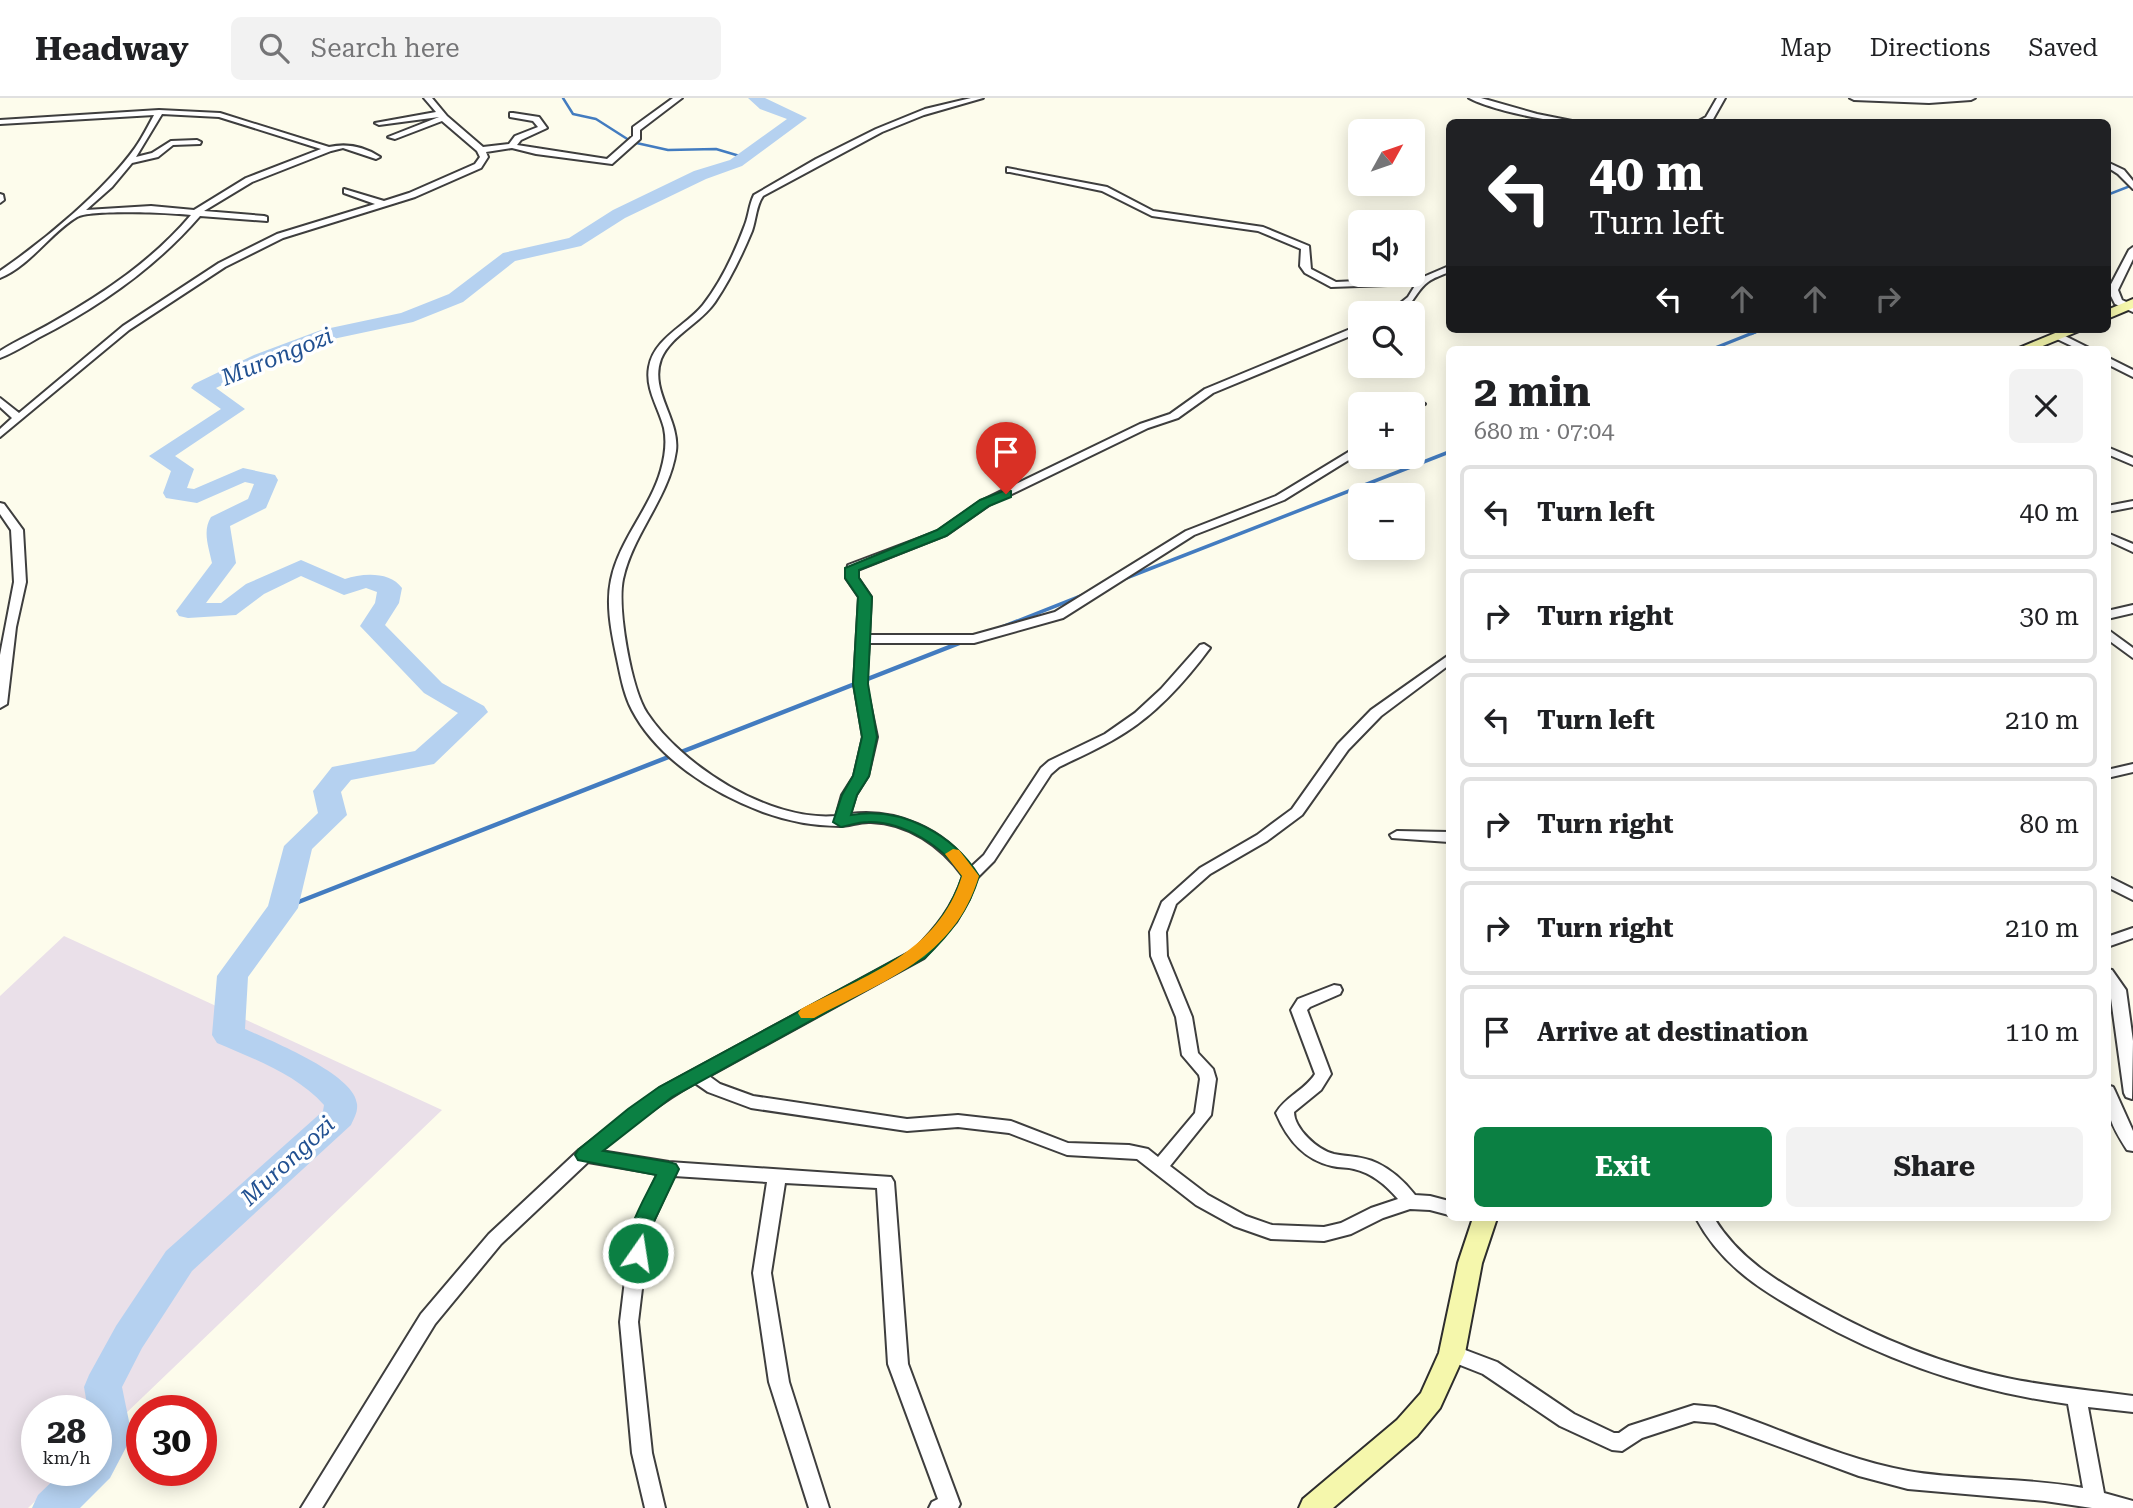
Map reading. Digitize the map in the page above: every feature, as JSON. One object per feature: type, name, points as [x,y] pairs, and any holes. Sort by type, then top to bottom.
[{"type":"street","points":[[0,434],[126,328],[222,265],[280,236],[384,204],[478,166],[484,157],[481,150],[442,116],[428,98]]},
{"type":"street","points":[[481,150],[512,146],[608,162],[637,137],[636,129],[678,98]]},
{"type":"street","points":[[970,876],[961,861],[944,846],[903,823],[869,817],[841,822],[786,815],[740,799],[664,745],[639,712],[619,651],[617,581],[629,547],[665,473],[671,438],[657,398],[654,366],[660,349],[705,309],[721,284],[752,216],[753,201],[760,194],[821,158],[888,127],[934,108],[979,98]]},
{"type":"street","points":[[1474,98],[1554,119]]},
{"type":"street","points":[[1710,119],[1721,98]]},
{"type":"street","points":[[1854,98],[1906,101],[1971,98]]},
{"type":"street","points":[[0,275],[25,258],[109,185],[151,130],[159,112]]},
{"type":"street","points":[[0,122],[159,112],[220,115],[329,149]]},
{"type":"street","points":[[512,146],[519,138],[543,128],[536,119],[513,115]]},
{"type":"street","points":[[379,122],[442,116]]},
{"type":"street","points":[[391,137],[442,116]]},
{"type":"street","points":[[128,161],[155,155],[171,142],[197,142]]},
{"type":"street","points":[[0,355],[24,339],[57,324],[129,277],[181,234],[196,213],[249,180],[343,146],[376,157]]},
{"type":"street","points":[[2111,166],[2121,172],[2133,186]]},
{"type":"street","points":[[1010,170],[1104,189],[1116,193],[1140,209],[1152,212],[1260,229],[1306,247],[1305,266],[1308,271],[1334,285],[1348,284]]},
{"type":"street","points":[[347,191],[384,204]]},
{"type":"street","points":[[75,214],[144,209],[264,219]]},
{"type":"street","points":[[2131,306],[2118,302],[2113,290],[2133,250]]},
{"type":"street","points":[[1425,280],[1446,270]]},
{"type":"street","points":[[1408,301],[1419,287]]},
{"type":"street","points":[[2111,314],[2131,306]]},
{"type":"street","points":[[841,822],[849,795],[861,776],[870,737],[860,684],[865,597],[852,578],[852,568],[942,533],[985,503],[1144,426],[1174,416],[1209,391],[1348,333]]},
{"type":"street","points":[[2033,346],[2068,333]]},
{"type":"street","points":[[2060,337],[2079,346]]},
{"type":"street","points":[[2111,362],[2133,374]]},
{"type":"street","points":[[0,401],[18,418]]},
{"type":"street","points":[[2111,452],[2133,462]]},
{"type":"street","points":[[864,639],[974,639],[1059,615],[1191,533],[1280,498],[1348,456]]},
{"type":"street","points":[[2111,508],[2133,504]]},
{"type":"street","points":[[0,506],[16,530],[20,551],[20,582],[10,627],[0,704]]},
{"type":"street","points":[[2111,538],[2133,548]]},
{"type":"street","points":[[2111,614],[2133,608]]},
{"type":"street","points":[[2111,636],[2133,654]]},
{"type":"street","points":[[311,1508],[428,1319],[495,1239],[585,1155],[635,1114],[695,1074],[919,954],[952,918],[963,901],[970,876],[989,858],[1046,771],[1054,764],[1114,734],[1139,716],[1167,690],[1204,648]]},
{"type":"street","points":[[1160,1166],[1203,1115],[1208,1079],[1207,1073],[1190,1055],[1184,1017],[1159,956],[1158,932],[1169,902],[1205,871],[1262,838],[1297,812],[1343,747],[1376,713],[1446,661]]},
{"type":"street","points":[[2111,773],[2133,768]]},
{"type":"street","points":[[1398,835],[1446,837]]},
{"type":"street","points":[[2111,883],[2133,895]]},
{"type":"street","points":[[2111,941],[2133,933]]},
{"type":"street","points":[[2111,980],[2118,990],[2133,1093],[2111,1090]]},
{"type":"street","points":[[1334,990],[1304,1003],[1299,1010],[1323,1074],[1314,1089],[1287,1107],[1284,1113],[1306,1147],[1320,1156],[1354,1162],[1370,1168],[1395,1184],[1410,1202]]},
{"type":"street","points":[[695,1074],[714,1088],[751,1102],[907,1125],[958,1121],[1012,1127],[1067,1149],[1129,1150],[1142,1154],[1160,1166],[1202,1200],[1240,1221],[1271,1232],[1324,1234],[1345,1229],[1377,1213],[1410,1202],[1446,1207]]},
{"type":"street","points":[[2111,1101],[2121,1127],[2133,1145]]},
{"type":"street","points":[[585,1155],[669,1169],[885,1182],[898,1364],[950,1504],[939,1508]]},
{"type":"street","points":[[655,1508],[642,1453],[629,1322],[640,1230],[669,1169]]},
{"type":"street","points":[[777,1176],[762,1273],[779,1381],[819,1508]]},
{"type":"street","points":[[1313,1508],[1419,1414],[1431,1400],[1452,1353],[1470,1263],[1483,1221]]},
{"type":"street","points":[[1707,1221],[1729,1254],[1750,1274],[1874,1343],[1965,1376],[2007,1386],[2133,1404]]},
{"type":"street","points":[[1452,1353],[1490,1368],[1567,1420],[1612,1441],[1622,1442],[1636,1432],[1694,1413],[1715,1415],[1885,1475],[1996,1490],[2033,1489],[2095,1497],[2126,1508]]},
{"type":"street","points":[[2076,1396],[2095,1497]]},
{"type":"shaded area","points":[[64,936],[442,1110],[145,1395],[126,1395],[126,1413],[112,1427],[112,1395],[21,1395],[21,1486],[51,1486],[28,1508],[0,1508],[0,996]]},
{"type":"waterway","points":[[563,98],[573,114],[596,119],[632,142],[668,150],[716,149],[743,157]]},
{"type":"waterway","name":"Murongozi","points":[[104,1395],[103,1387],[129,1337],[179,1261],[339,1116],[341,1102],[318,1080],[289,1062],[228,1035],[233,976],[283,908],[298,846],[333,815],[327,791],[342,773],[424,758],[475,712],[433,688],[372,626],[387,603],[390,588],[366,580],[344,588],[301,567],[255,589],[227,610],[188,611],[224,563],[217,530],[219,522],[258,503],[267,480],[243,475],[197,496],[174,493],[183,469],[160,456],[235,409],[201,388],[261,359],[328,334],[406,318],[456,298],[509,257],[575,242],[619,214],[700,175],[736,163],[799,118],[771,108],[756,98]]},
{"type":"waterway","points":[[2111,193],[2133,185]]},
{"type":"waterway","points":[[1720,346],[1752,333]]},
{"type":"waterway","points":[[1121,580],[1446,453]]},
{"type":"waterway","points":[[997,629],[1086,594]]},
{"type":"waterway","points":[[283,908],[962,642]]},
{"type":"waterway","name":"Murongozi","points":[[52,1508],[75,1486]]},
{"type":"slow traffic","points":[[807,1013],[919,954],[939,935],[963,901],[970,876],[953,854]]},
{"type":"route","points":[[638,1253],[640,1230],[669,1169],[585,1155],[635,1114],[695,1074],[919,954],[939,935],[963,901],[970,876],[961,861],[926,834],[903,823],[869,817],[841,822],[849,795],[861,776],[870,737],[860,684],[865,597],[852,578],[852,568],[942,533],[985,503],[1006,494]]}]
